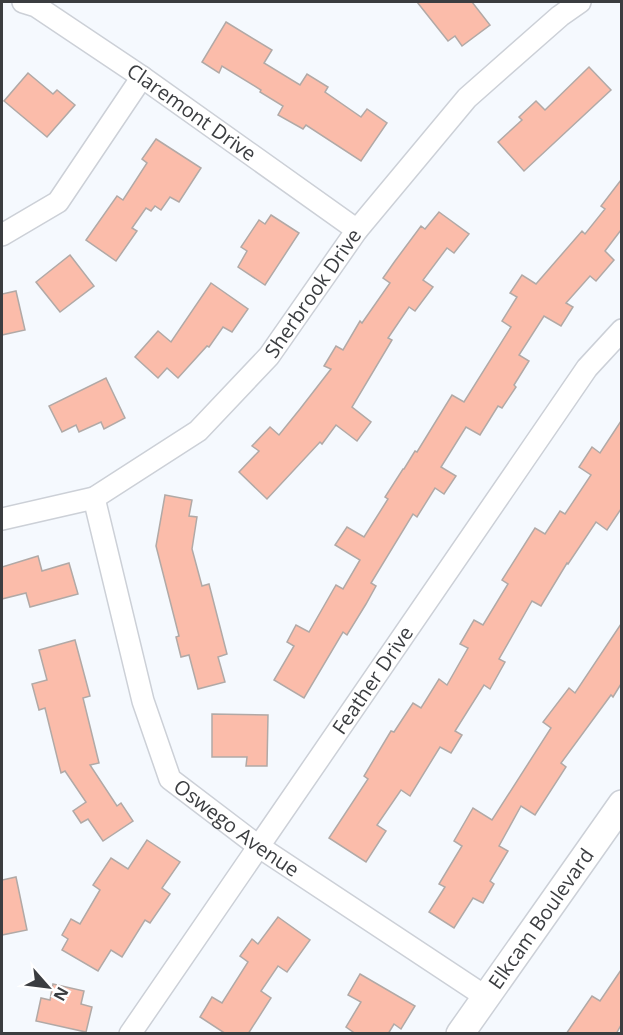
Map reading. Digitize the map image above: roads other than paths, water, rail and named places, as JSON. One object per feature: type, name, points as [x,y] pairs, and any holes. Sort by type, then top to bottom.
[{"type":"street","name":"Claremont Drive","points":[[23,2],[36,6],[142,77],[357,230]]},
{"type":"street","name":"Sherbrook Drive","points":[[2,519],[94,498],[198,431],[268,356],[357,230],[467,98],[554,8],[580,2]]},
{"type":"street","points":[[2,235],[58,202],[142,77]]},
{"type":"street","name":"Feather Drive","points":[[130,1034],[587,368],[621,330]]},
{"type":"street","name":"Oswego Avenue","points":[[94,498],[143,701],[170,778],[258,846],[486,996]]},
{"type":"street","name":"Elkcam Boulevard","points":[[460,1034],[621,804]]}]
